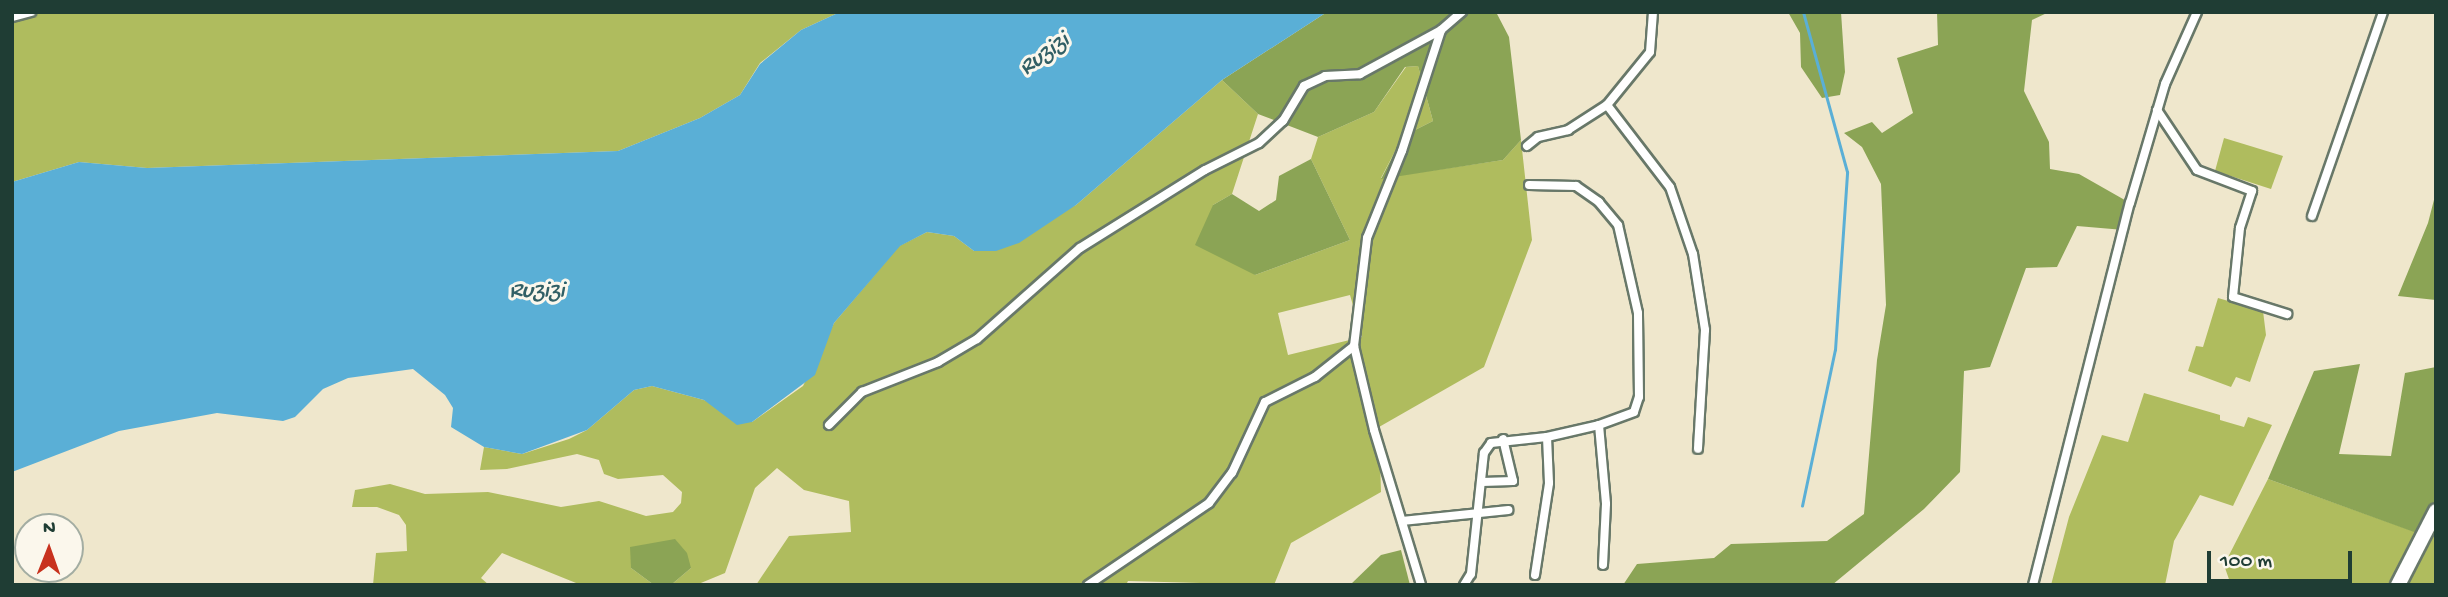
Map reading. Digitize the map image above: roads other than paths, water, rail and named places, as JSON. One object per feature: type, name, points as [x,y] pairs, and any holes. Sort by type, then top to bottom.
[{"type":"highway","points":[[2398,585],[2436,511]]},
{"type":"street","points":[[12,17],[31,12]]},
{"type":"street","points":[[828,425],[862,392],[938,362],[977,339],[1080,248],[1205,170],[1259,143],[1283,121],[1304,86],[1325,76],[1360,74],[1441,30],[1462,12]]},
{"type":"street","points":[[1527,146],[1538,137],[1568,130],[1607,105],[1650,51],[1653,12]]},
{"type":"street","points":[[2033,585],[2157,110],[2197,12]]},
{"type":"street","points":[[2312,216],[2383,12]]},
{"type":"street","points":[[1421,585],[1354,346],[1367,238],[1402,151],[1441,30]]},
{"type":"street","points":[[1607,105],[1671,187],[1693,254],[1705,330],[1698,449]]},
{"type":"street","points":[[2157,110],[2197,170],[2252,191],[2240,228],[2233,297],[2287,314]]},
{"type":"street","points":[[1464,585],[1471,574],[1484,453],[1491,443],[1503,439],[1546,437],[1599,425],[1633,412],[1639,397],[1638,313],[1624,242],[1611,214],[1576,186],[1529,185]]},
{"type":"street","points":[[1087,585],[1203,509],[1232,473],[1265,401],[1315,377],[1354,346]]},
{"type":"street","points":[[1599,425],[1606,504],[1603,565]]},
{"type":"street","points":[[1535,575],[1549,483],[1546,437]]},
{"type":"street","points":[[1482,482],[1513,481],[1503,439]]},
{"type":"street","points":[[1402,521],[1479,510],[1508,510]]},
{"type":"water","name":"Ruzizi","points":[[840,12],[1327,12],[1222,80],[1076,205],[1019,243],[996,251],[974,251],[954,236],[927,232],[900,246],[834,323],[815,375],[752,422],[737,425],[704,400],[652,386],[634,390],[587,430],[522,454],[484,447],[451,427],[453,408],[445,395],[413,369],[348,378],[323,389],[295,417],[283,421],[217,413],[119,431],[12,472],[12,182],[79,162],[147,168],[618,151],[700,118],[740,95],[760,64],[801,30]]},
{"type":"waterway","points":[[1802,506],[1835,350],[1847,172],[1803,12]]}]
